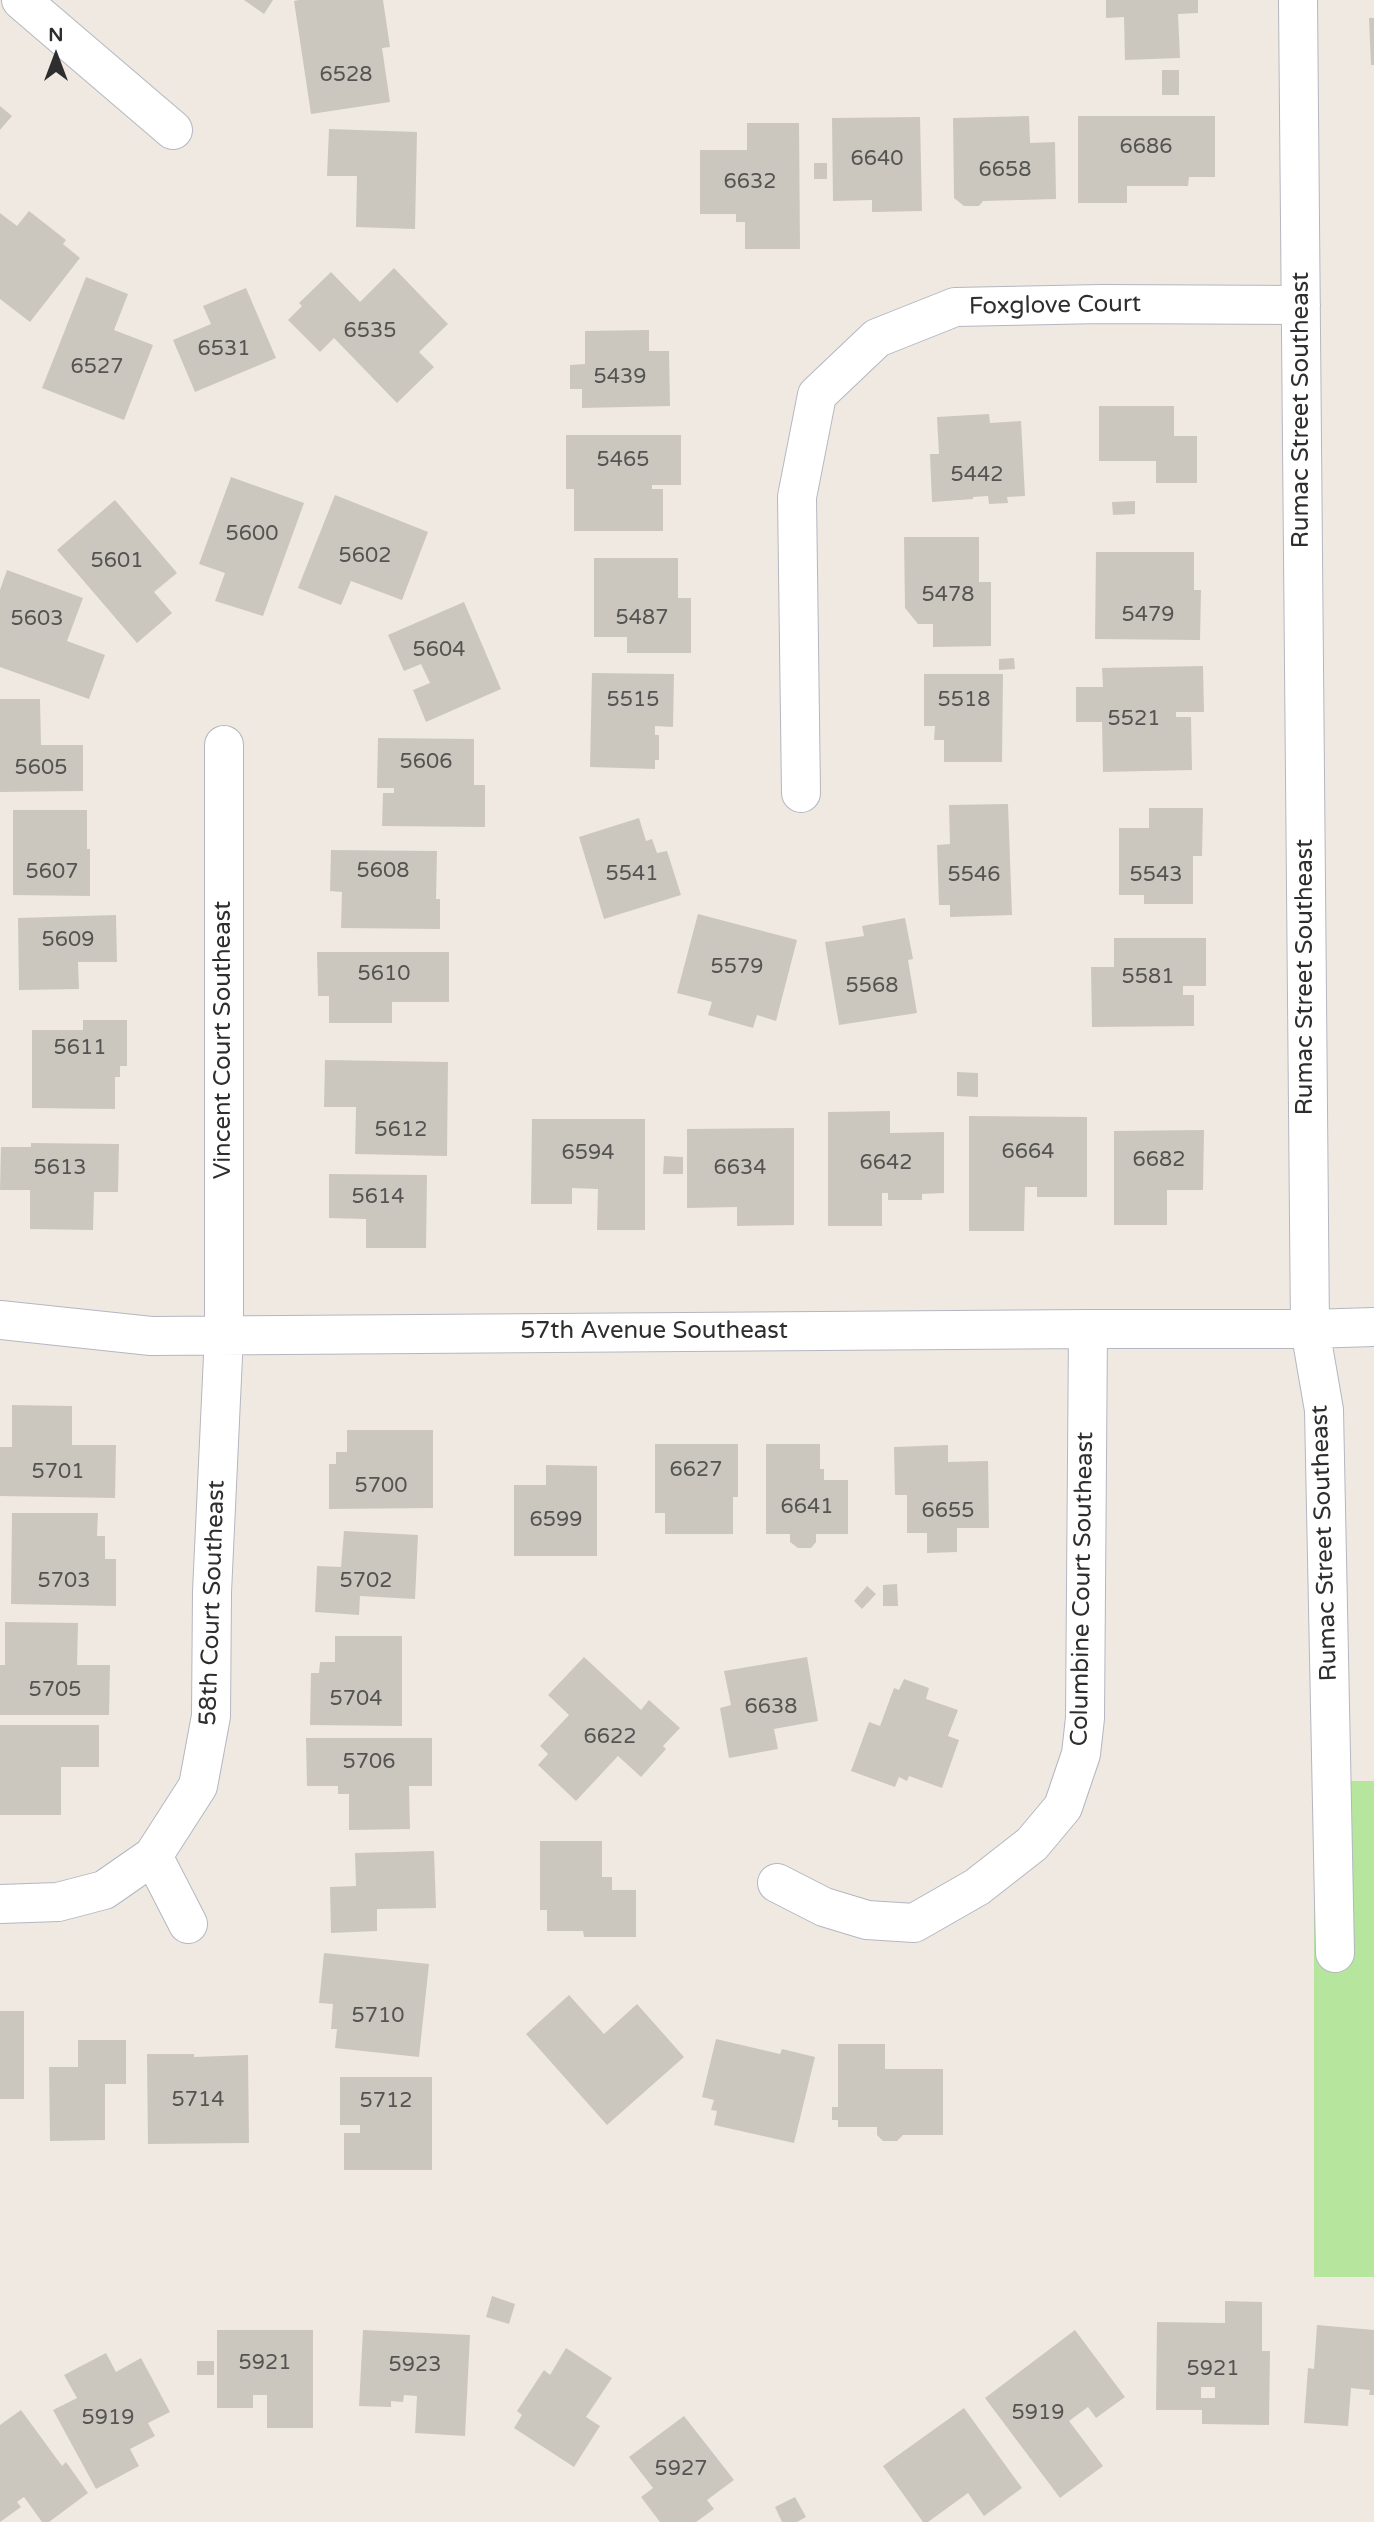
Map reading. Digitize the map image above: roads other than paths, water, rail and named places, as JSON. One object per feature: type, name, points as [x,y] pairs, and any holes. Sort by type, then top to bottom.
[{"type":"street","points":[[21,0],[173,130]]},
{"type":"street","name":"Rumac Street Southeast","points":[[1298,0],[1310,1329],[1324,1410],[1335,1953]]},
{"type":"street","name":"Foxglove Court","points":[[801,793],[797,497],[817,395],[877,338],[955,307],[1102,304],[1301,305]]},
{"type":"street","name":"Vincent Court Southeast","points":[[224,744],[224,1335]]},
{"type":"street","name":"57th Avenue Southeast","points":[[0,1320],[151,1336],[1374,1327]]},
{"type":"street","name":"Columbine Court Southeast","points":[[777,1883],[824,1907],[867,1920],[914,1923],[977,1887],[1032,1844],[1063,1807],[1081,1754],[1085,1718],[1088,1329]]},
{"type":"street","name":"58th Court Southeast","points":[[0,1904],[58,1902],[104,1890],[153,1856],[198,1786],[211,1716],[212,1591],[224,1335]]},
{"type":"street","points":[[153,1856],[188,1924]]}]
